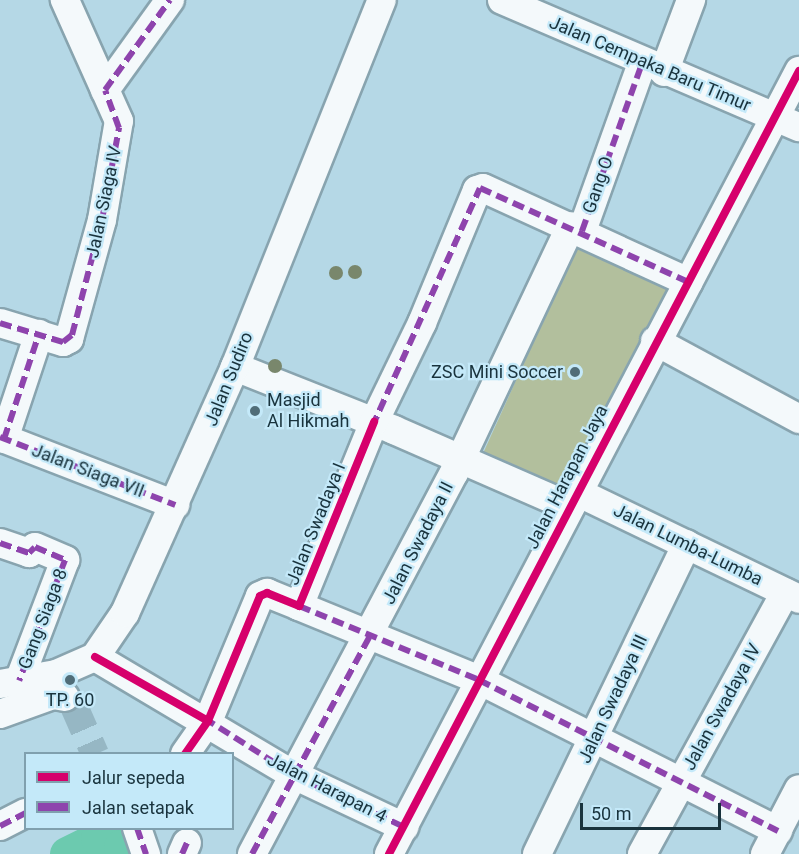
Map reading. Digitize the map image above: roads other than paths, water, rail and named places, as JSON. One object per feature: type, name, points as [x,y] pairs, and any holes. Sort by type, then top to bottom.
[{"type":"street","name":"Jalan Siaga IV","points":[[0,323],[63,342],[72,336],[102,220],[119,128],[105,90],[65,0]]},
{"type":"street","points":[[105,90],[170,0]]},
{"type":"street","name":"Jalan Sudiro","points":[[95,657],[125,613],[175,505],[235,367],[382,0]]},
{"type":"street","name":"Jalan Cempaka Baru Timur","points":[[502,0],[653,67],[788,122]]},
{"type":"street","name":"Gang O","points":[[688,282],[576,229],[653,67],[691,0]]},
{"type":"street","name":"Jalan Harapan Jaya","points":[[389,854],[655,341],[688,282],[788,122],[799,71]]},
{"type":"street","name":"Jalan Swadaya I","points":[[186,752],[208,721],[260,596],[267,593],[298,606],[374,422],[422,323],[475,193],[483,188],[576,229]]},
{"type":"street","name":"Jalan Swadaya II","points":[[252,854],[370,636],[576,229]]},
{"type":"street","points":[[2,438],[39,334]]},
{"type":"street","points":[[655,341],[799,419]]},
{"type":"street","name":"Jalan Lumba-Lumba","points":[[235,367],[461,459],[687,544],[792,596]]},
{"type":"street","name":"Jalan Siaga VII","points":[[2,438],[175,505]]},
{"type":"street","name":"Gang Siaga 8","points":[[0,543],[29,553],[35,547],[65,560],[10,682]]},
{"type":"street","name":"Jalan Swadaya III","points":[[537,854],[687,544]]},
{"type":"street","name":"Jalan Swadaya IV","points":[[642,854],[792,596]]},
{"type":"street","points":[[298,606],[479,680],[683,780],[782,842],[799,789]]},
{"type":"street","points":[[10,682],[56,674],[95,657]]},
{"type":"street","name":"Jalan Harapan 4","points":[[95,657],[208,721],[294,775],[404,827]]},
{"type":"street","points":[[0,714],[53,695],[64,697]]},
{"type":"street","points":[[0,818],[24,809]]},
{"type":"street","points":[[0,826],[24,814]]},
{"type":"street","points":[[138,830],[146,854]]},
{"type":"waterway","points":[[121,847],[125,830]]},
{"type":"waterway","points":[[67,854],[98,839],[121,847],[126,854]]},
{"type":"tunnel","points":[[65,697],[73,704],[94,752]]},
{"type":"place","name":"ZSC Mini Soccer","points":[[575,372]]},
{"type":"place","name":"Masjid Al Hikmah","points":[[255,411]]},
{"type":"place","name":"TP. 60","points":[[70,680]]}]
